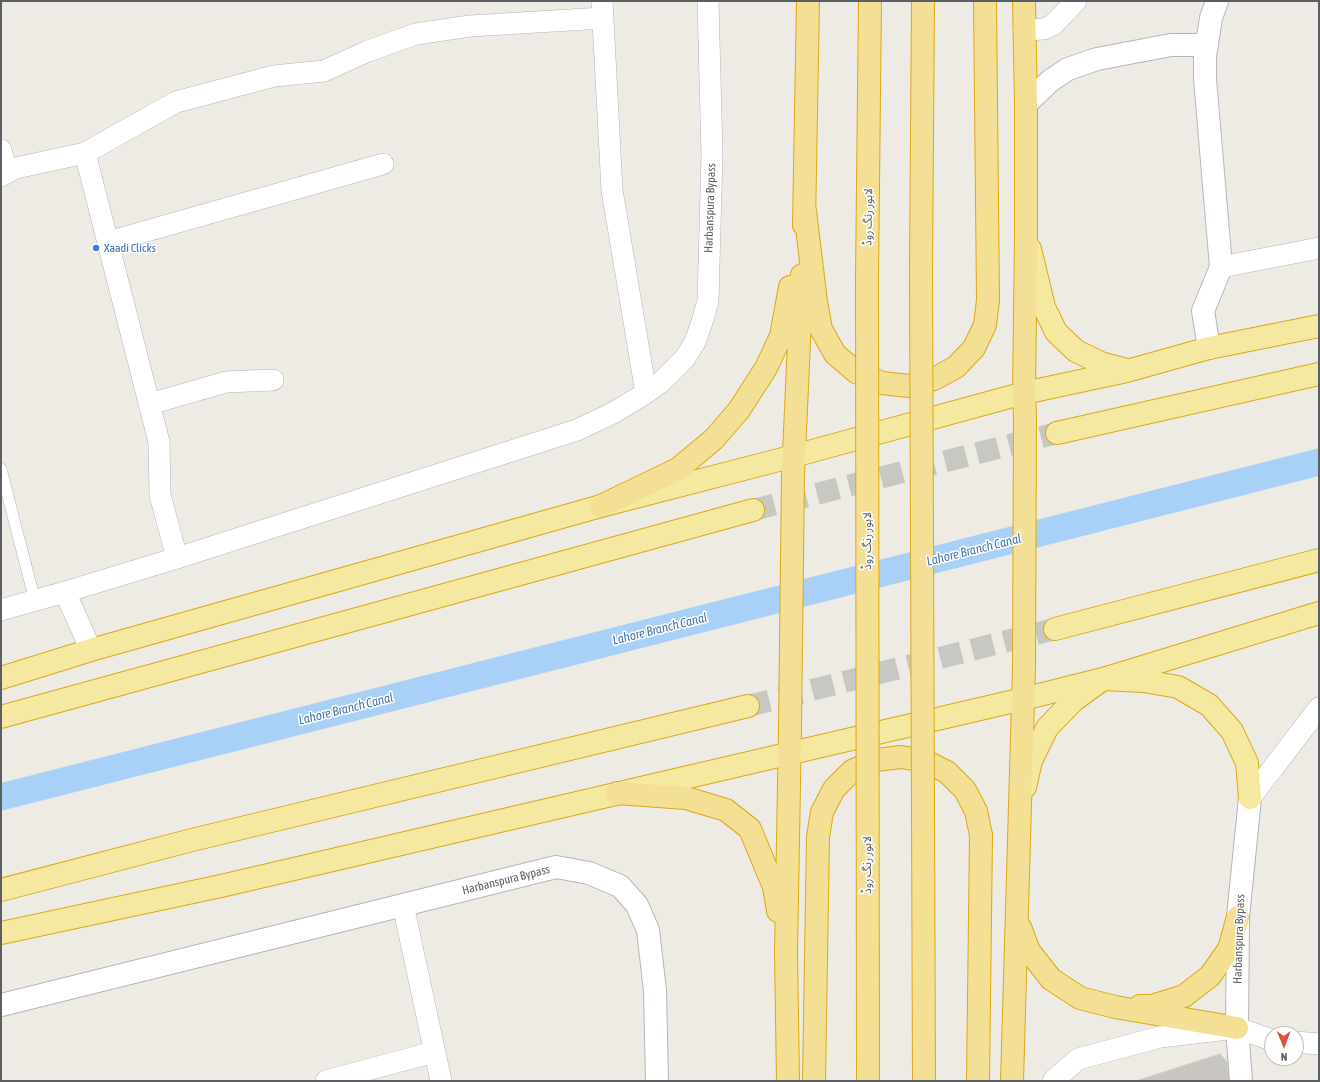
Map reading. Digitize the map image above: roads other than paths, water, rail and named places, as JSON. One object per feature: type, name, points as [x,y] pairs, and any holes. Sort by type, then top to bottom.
[{"type":"highway","points":[[788,1081],[786,952],[794,466],[805,211],[808,1]]},
{"type":"highway","name":"لاہور رنگ روڈ","points":[[868,1081],[867,277],[870,1]]},
{"type":"highway","points":[[923,1],[921,270],[924,1081]]},
{"type":"highway","points":[[805,211],[816,302],[821,329],[835,354],[856,372],[882,383],[909,386],[934,380],[956,367],[974,348],[985,325],[988,300],[985,1]]},
{"type":"highway","points":[[1012,1081],[1024,668],[1026,104],[1024,1]]},
{"type":"highway","points":[[601,506],[678,469],[714,439],[739,410],[766,368],[781,336],[805,211]]},
{"type":"highway","points":[[1026,236],[1044,307],[1056,332],[1076,351],[1101,363],[1127,370]]},
{"type":"highway","points":[[1,678],[91,650],[601,506],[794,466],[1024,394],[1127,370],[1209,348],[1319,326]]},
{"type":"highway","points":[[1057,433],[1319,374]]},
{"type":"highway","points":[[1,717],[753,510]]},
{"type":"highway","points":[[1055,629],[1319,560]]},
{"type":"highway","points":[[1,933],[221,886],[1023,699],[1103,679],[1319,614]]},
{"type":"highway","points":[[1020,803],[1031,762],[1047,728],[1073,701],[1103,679],[1144,680],[1178,687],[1209,705],[1232,731],[1247,763],[1250,798]]},
{"type":"highway","points":[[1,890],[199,838],[748,706]]},
{"type":"highway","points":[[814,1081],[818,837],[822,812],[834,789],[852,771],[876,760],[901,757],[926,761],[948,772],[965,790],[976,811],[981,835],[978,1081]]},
{"type":"highway","points":[[617,793],[686,798],[726,810],[750,829],[774,887],[786,952]]},
{"type":"highway","points":[[1115,1007],[1152,1006],[1184,996],[1210,976],[1229,949],[1238,917]]},
{"type":"highway","points":[[1017,918],[1029,951],[1051,979],[1080,998],[1115,1007],[1237,1028]]},
{"type":"street","name":"Harbanspura Bypass","points":[[1,610],[177,558],[577,430],[613,413],[646,393],[672,371],[684,358],[695,342],[708,301],[712,155],[708,1]]},
{"type":"street","points":[[1024,30],[1044,29],[1053,25],[1076,1]]},
{"type":"street","points":[[1209,348],[1203,311],[1221,267],[1206,79],[1207,44],[1211,18],[1217,1]]},
{"type":"street","points":[[1,150],[4,174],[16,168],[85,153],[176,102],[274,76],[324,71],[368,51],[416,34],[602,9],[612,190],[646,393]]},
{"type":"street","points":[[1026,104],[1050,81],[1068,68],[1096,59],[1170,45],[1207,44]]},
{"type":"street","points":[[85,153],[159,442],[160,495],[177,558]]},
{"type":"street","points":[[108,242],[383,164]]},
{"type":"street","points":[[1221,267],[1319,248]]},
{"type":"street","points":[[150,404],[226,382],[272,380]]},
{"type":"street","points":[[65,592],[91,650]]},
{"type":"street","points":[[1250,798],[1319,708]]},
{"type":"street","name":"Harbanspura Bypass","points":[[1241,1081],[1237,1028],[1238,917],[1250,798]]},
{"type":"street","name":"Harbanspura Bypass","points":[[1,1005],[556,867],[589,873],[620,886],[637,905],[648,930],[655,991],[657,1081]]},
{"type":"street","points":[[403,905],[441,1081]]},
{"type":"street","points":[[1053,1081],[1078,1059],[1160,1037],[1237,1028],[1264,1037]]},
{"type":"street","points":[[1304,1043],[1319,1044]]},
{"type":"street","points":[[326,1081],[434,1052]]},
{"type":"lane","points":[[1,469],[35,601]]},
{"type":"waterway","name":"Lahore Branch Canal","points":[[1,797],[1319,462]]},
{"type":"tunnel","points":[[753,510],[1057,433]]},
{"type":"tunnel","points":[[748,706],[1055,629]]},
{"type":"place","name":"Xaadi Clicks","points":[[96,248]]}]
